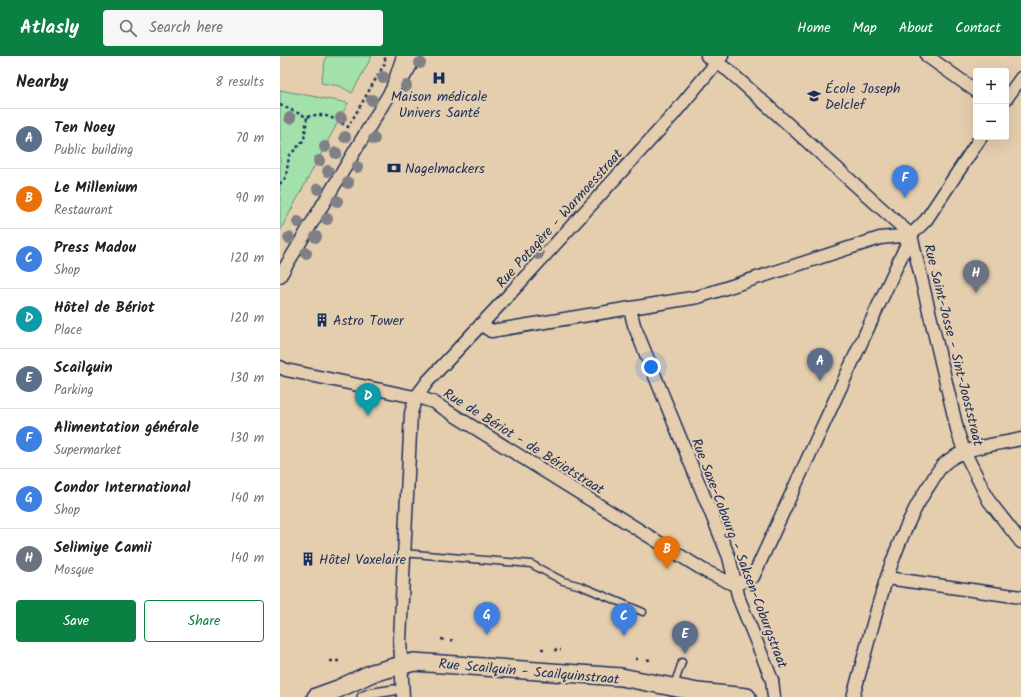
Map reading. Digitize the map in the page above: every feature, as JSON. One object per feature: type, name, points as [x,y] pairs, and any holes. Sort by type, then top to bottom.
[{"type":"main road","name":"Rue Scailquin - Scailquinstraat","points":[[316,697],[338,690],[372,673],[401,664],[414,662],[621,678],[673,688],[747,697]]},
{"type":"street","points":[[392,89],[403,56]]},
{"type":"street","points":[[280,276],[392,89],[404,76],[416,56]]},
{"type":"street","points":[[927,56],[973,89]]},
{"type":"street","points":[[715,58],[911,236]]},
{"type":"street","name":"Rue Potagère - Warmoesstraat","points":[[416,397],[428,381],[673,115],[715,58]]},
{"type":"street","points":[[1009,95],[1021,78]]},
{"type":"street","points":[[735,585],[753,577],[911,236],[926,220],[979,140]]},
{"type":"street","points":[[481,324],[491,331],[698,297],[880,238],[911,236]]},
{"type":"street","name":"Rue Saint-Josse - Sint-Jooststraat","points":[[911,236],[958,433],[964,451],[989,501],[1021,542]]},
{"type":"street","name":"Rue Saxe-Cobourg - Saksen-Coburgstraat","points":[[630,309],[634,325],[729,557],[735,585],[772,680],[774,697]]},
{"type":"street","name":"Rue de Bériot - de Bériotstraat","points":[[280,367],[286,370],[416,397],[433,402],[705,571],[735,585]]},
{"type":"street","points":[[362,697],[368,694],[393,694],[401,664],[403,553],[411,413],[416,397]]},
{"type":"street","points":[[853,697],[888,578],[907,522],[923,494],[944,464],[964,451],[1021,439]]},
{"type":"street","points":[[888,578],[1021,597]]},
{"type":"lane","points":[[403,553],[531,564],[563,581],[582,586],[643,612]]},
{"type":"lane","points":[[673,688],[682,662]]},
{"type":"path","points":[[280,105],[308,117],[316,114],[324,114],[348,127],[385,63],[385,56]]},
{"type":"path","points":[[280,184],[286,177],[289,156],[304,140],[308,117]]},
{"type":"path","points":[[441,639],[446,640]]},
{"type":"path","points":[[450,640],[456,641]]},
{"type":"path","points":[[541,649],[546,649]]},
{"type":"path","points":[[554,650],[561,650]]},
{"type":"path","points":[[635,659],[641,660]]},
{"type":"path","points":[[646,660],[652,659]]},
{"type":"path","points":[[330,661],[339,662]]},
{"type":"green space","points":[[326,56],[372,56],[352,93],[340,86],[321,83]]},
{"type":"green space","points":[[280,90],[348,103],[280,231]]},
{"type":"place","name":"Maison médicale Univers Santé","points":[[439,78]]},
{"type":"place","name":"École Joseph Delclef","points":[[814,96]]},
{"type":"place","name":"Nagelmackers","points":[[394,168]]},
{"type":"place","name":"Alimentation générale","points":[[905,198]]},
{"type":"place","name":"Selimiye Camii","points":[[976,293]]},
{"type":"place","name":"Astro Tower","points":[[322,320]]},
{"type":"place","name":"Ten Noey","points":[[820,381]]},
{"type":"place","name":"Hôtel de Bériot","points":[[368,416]]},
{"type":"place","name":"Hôtel Vaxelaire","points":[[308,559]]},
{"type":"place","name":"Le Millenium","points":[[667,569]]},
{"type":"place","name":"Condor International","points":[[487,635]]},
{"type":"place","name":"Press Madou","points":[[624,636]]},
{"type":"place","name":"Scailquin","points":[[685,654]]}]
